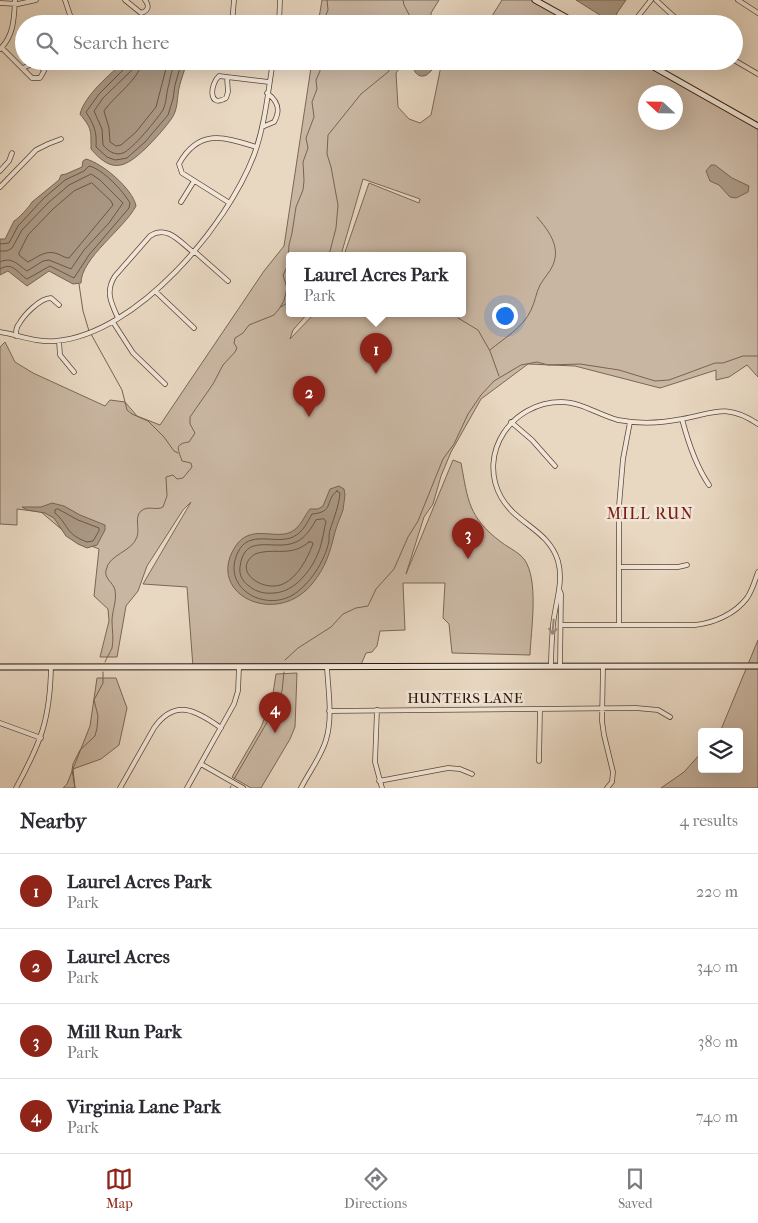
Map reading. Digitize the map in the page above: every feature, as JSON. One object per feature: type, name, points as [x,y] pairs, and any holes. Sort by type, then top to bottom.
[{"type":"main road","points":[[535,0],[562,15]]},
{"type":"main road","points":[[660,70],[758,126]]},
{"type":"main road","points":[[0,668],[560,665],[758,666]]},
{"type":"street","points":[[0,4],[36,0]]},
{"type":"street","points":[[65,0],[70,15]]},
{"type":"street","points":[[125,0],[141,14],[148,7],[148,3],[145,0]]},
{"type":"street","points":[[233,15],[234,0]]},
{"type":"street","points":[[279,15],[280,0]]},
{"type":"street","points":[[639,15],[651,0]]},
{"type":"street","points":[[656,0],[672,15]]},
{"type":"street","points":[[738,0],[758,12]]},
{"type":"street","points":[[15,2],[14,21],[11,32],[1,48],[15,61]]},
{"type":"street","points":[[743,65],[758,74]]},
{"type":"street","points":[[24,70],[29,76],[36,79],[40,78],[43,70]]},
{"type":"street","points":[[0,332],[44,341],[59,341],[84,335],[113,322],[155,291],[194,252],[228,202],[246,171],[256,148],[262,127],[271,70]]},
{"type":"street","points":[[227,77],[226,98],[221,101],[215,100],[212,96],[212,91],[216,78],[220,76],[269,82]]},
{"type":"street","points":[[262,127],[274,122],[278,110],[277,102],[268,93]]},
{"type":"street","points":[[228,202],[194,181],[180,170],[179,164],[192,147],[212,137],[256,148]]},
{"type":"street","points":[[0,187],[36,150],[61,139]]},
{"type":"street","points":[[0,171],[9,161],[12,153]]},
{"type":"street","points":[[181,202],[194,181]]},
{"type":"street","points":[[118,318],[110,300],[111,284],[118,273],[150,236],[157,232],[168,233],[194,252],[228,282]]},
{"type":"street","points":[[155,291],[194,328]]},
{"type":"street","points":[[16,336],[20,322],[44,299],[51,298],[59,305]]},
{"type":"street","points":[[113,322],[130,349],[165,384]]},
{"type":"street","points":[[59,341],[60,355],[74,372]]},
{"type":"street","points":[[551,666],[553,625],[560,589],[561,572],[553,548],[541,534],[510,509],[501,497],[496,484],[494,455],[498,442],[511,422],[532,408],[562,402],[575,404],[608,417],[630,422],[682,419],[710,412],[724,411],[738,414],[758,424]]},
{"type":"street","points":[[682,419],[690,446],[709,486]]},
{"type":"street","points":[[511,422],[528,436],[556,466]]},
{"type":"street","points":[[619,625],[621,482],[630,422]]},
{"type":"street","points":[[620,567],[678,567],[688,565]]},
{"type":"street","points":[[560,625],[695,625],[719,619],[737,608],[747,599],[758,572]]},
{"type":"street","points":[[560,589],[560,665]]},
{"type":"street","points":[[301,788],[326,740],[329,710],[327,666]]},
{"type":"street","points":[[603,666],[601,709],[604,735],[613,772],[612,782],[607,788]]},
{"type":"street","points":[[16,788],[41,738],[50,703],[51,667]]},
{"type":"street","points":[[187,788],[234,704],[237,695],[239,667]]},
{"type":"street","points":[[120,788],[154,728],[168,712],[178,709],[193,711],[221,728]]},
{"type":"street","points":[[539,761],[540,709]]},
{"type":"street","name":"HUNTERS LANE","points":[[329,710],[647,709],[658,710],[670,717]]},
{"type":"street","points":[[377,710],[375,762],[382,788]]},
{"type":"street","points":[[0,723],[41,738]]},
{"type":"street","points":[[201,764],[242,788]]},
{"type":"street","points":[[379,781],[448,768],[460,769],[472,774]]},
{"type":"shaded area","points":[[322,0],[439,0],[431,15],[320,15]]},
{"type":"shaded area","points":[[502,0],[534,0],[561,15],[493,15]]},
{"type":"shaded area","points":[[311,70],[398,70],[396,73],[398,107],[409,119],[420,123],[431,115],[440,70],[659,70],[758,127],[758,377],[747,365],[729,377],[716,380],[716,370],[660,388],[575,366],[528,364],[481,399],[451,452],[441,476],[433,504],[424,517],[406,574],[453,460],[461,463],[468,498],[476,516],[490,533],[519,554],[527,564],[533,596],[530,655],[452,653],[449,624],[443,618],[445,583],[403,583],[405,630],[380,631],[377,646],[372,652],[366,653],[360,667],[193,667],[187,587],[143,584],[191,502],[183,510],[147,566],[138,591],[126,606],[117,657],[100,657],[109,621],[108,609],[94,596],[99,549],[73,539],[41,512],[17,509],[17,525],[0,524],[0,347],[5,342],[15,362],[33,373],[105,406],[110,400],[125,402],[137,416],[160,425],[264,271],[284,246]]},
{"type":"shaded area","points":[[758,640],[758,788],[661,788],[684,772],[698,756],[698,773],[743,773],[743,728],[722,728]]},
{"type":"shaded area","points":[[297,673],[295,727],[261,788],[251,788],[232,777],[261,727],[272,700],[276,674]]},
{"type":"shaded area","points":[[97,678],[116,678],[127,708],[119,745],[101,759],[73,769],[75,788],[63,788],[67,784],[90,726]]},
{"type":"water","points":[[576,0],[626,0],[616,15],[600,15]]},
{"type":"water","points":[[114,70],[184,70],[172,118],[146,148],[125,164],[112,165],[99,157],[91,149],[90,130],[80,114],[92,92]]},
{"type":"water","points":[[414,70],[432,70],[423,76]]},
{"type":"water","points":[[86,159],[93,161],[116,178],[134,199],[136,206],[95,254],[83,273],[81,283],[73,284],[49,271],[27,286],[8,271],[0,275],[0,239],[5,239],[14,221],[32,202],[59,180],[61,175],[82,167],[83,161]]},
{"type":"water","points":[[711,165],[715,165],[732,178],[749,186],[748,192],[736,198],[730,197],[719,185],[710,181],[706,171]]},
{"type":"water","points":[[339,486],[344,489],[345,495],[343,510],[327,559],[321,572],[312,584],[297,597],[281,603],[264,604],[249,600],[237,591],[229,579],[228,564],[235,547],[241,540],[255,534],[285,534],[291,532],[300,524],[310,509],[318,509],[323,506],[330,489]]},
{"type":"water","points":[[52,503],[64,506],[105,525],[105,530],[97,545],[87,548],[78,544],[66,536],[54,518],[45,513],[27,510],[22,507],[41,507]]},
{"type":"waterway","points":[[326,15],[328,10],[327,0]]},
{"type":"waterway","points":[[403,0],[409,15]]},
{"type":"waterway","points":[[289,252],[296,207],[303,190],[303,162],[308,148],[306,138],[314,117],[312,102],[317,89],[316,80],[320,70]]},
{"type":"waterway","points":[[330,252],[336,228],[338,205],[327,154],[328,135],[361,94],[389,70]]},
{"type":"waterway","points":[[490,350],[518,327],[528,316],[540,285],[553,265],[555,258],[554,245],[549,233],[537,217]]},
{"type":"waterway","points":[[286,269],[283,275],[286,285]]},
{"type":"waterway","points":[[79,284],[83,311],[89,331]]},
{"type":"waterway","points":[[105,662],[113,645],[112,617],[115,598],[114,587],[106,576],[108,565],[111,560],[134,542],[138,534],[137,520],[141,511],[147,508],[163,507],[167,496],[166,477],[173,475],[177,479],[183,478],[192,467],[191,463],[182,461],[178,448],[181,444],[189,442],[195,433],[190,424],[190,417],[213,384],[223,365],[235,352],[237,348],[234,343],[235,338],[243,333],[249,325],[274,315],[284,301],[286,292]]},
{"type":"waterway","points":[[281,307],[286,304]]},
{"type":"waterway","points":[[458,318],[478,330],[490,351],[499,376]]},
{"type":"waterway","points":[[91,334],[122,390],[127,410],[148,421],[164,437],[174,451],[178,453]]},
{"type":"waterway","points":[[285,660],[298,648],[331,627],[343,614],[356,608],[368,606],[376,589],[394,569],[408,537],[418,521],[443,459],[454,444],[468,414],[481,395],[494,381],[521,365],[537,362],[548,365],[580,364],[619,370],[655,381],[669,380],[715,363],[723,363],[743,356],[758,356]]},
{"type":"waterway","points":[[75,788],[73,764],[80,750],[95,736],[98,716],[94,700],[103,683],[103,672]]},
{"type":"waterway","points":[[234,779],[273,712],[282,691],[284,672]]},
{"type":"place","name":"Laurel Acres Park","points":[[376,374]]},
{"type":"place","name":"Laurel Acres","points":[[309,417]]},
{"type":"place","name":"Mill Run Park","points":[[468,559]]},
{"type":"place","name":"Virginia Lane Park","points":[[275,733]]},
{"type":"district","name":"MILL RUN","points":[[650,513]]}]
